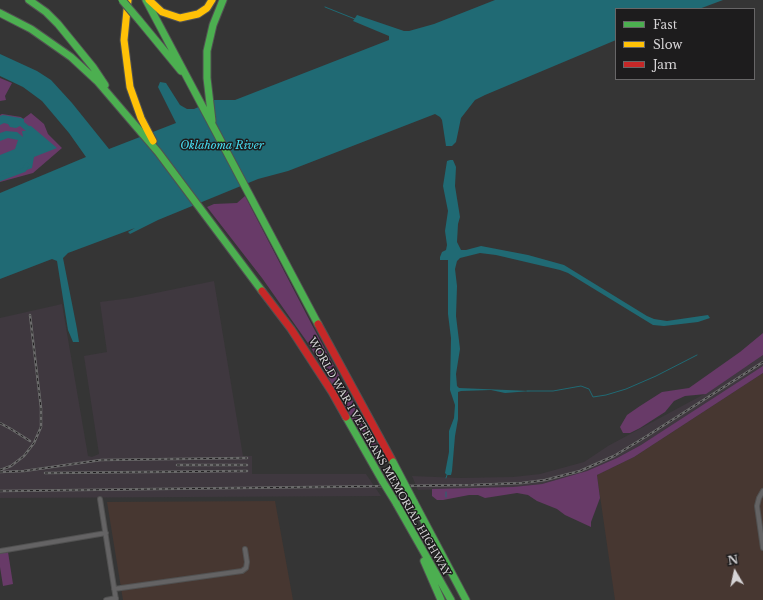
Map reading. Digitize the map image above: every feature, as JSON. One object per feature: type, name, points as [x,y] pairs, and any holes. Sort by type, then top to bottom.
[{"type":"highway","points":[[29,0],[46,12],[63,29],[93,67],[132,121],[158,152]]},
{"type":"highway","points":[[122,0],[168,58],[188,79]]},
{"type":"highway","points":[[128,0],[124,40],[130,88],[141,118],[158,152]]},
{"type":"highway","points":[[148,0],[162,12],[180,18],[198,14],[207,8],[212,0]]},
{"type":"highway","name":"WORLD WAR I VETERANS MEMORIAL HIGHWAY","points":[[148,0],[213,128],[466,600]]},
{"type":"highway","points":[[213,128],[206,65],[207,51],[213,25],[223,0]]},
{"type":"highway","points":[[0,13],[31,29],[71,57],[90,74],[122,108]]},
{"type":"highway","name":"WORLD WAR I VETERANS MEMORIAL HIGHWAY","points":[[158,152],[279,311],[304,347],[341,408],[451,600]]},
{"type":"highway","points":[[413,533],[441,600]]},
{"type":"street","points":[[763,491],[757,506],[763,548]]},
{"type":"street","points":[[100,499],[116,599],[106,600]]},
{"type":"street","points":[[0,551],[106,533]]},
{"type":"street","points":[[114,589],[242,571],[246,568],[247,562],[244,549]]},
{"type":"shaded area","points":[[0,78],[12,83],[5,96],[6,100],[0,101]]},
{"type":"shaded area","points":[[31,113],[44,124],[48,134],[62,148],[33,173],[0,182],[0,115],[21,117],[23,119]]},
{"type":"shaded area","points":[[245,196],[386,463],[378,463],[310,346],[262,278],[207,207],[214,204],[237,203]]},
{"type":"shaded area","points":[[214,281],[243,456],[252,456],[252,474],[366,474],[381,496],[0,498],[0,318],[62,304],[88,456],[92,457],[99,454],[84,356],[107,352],[100,302],[131,298]]},
{"type":"shaded area","points":[[763,333],[763,355],[706,394],[685,396],[674,401],[665,412],[640,428],[630,433],[623,433],[620,427],[627,415],[662,392],[689,388],[740,352]]},
{"type":"shaded area","points":[[763,355],[763,370],[641,445],[617,458],[587,471],[542,484],[467,489],[418,490],[412,476],[459,478],[513,477],[540,474],[584,462],[608,446],[708,392]]},
{"type":"shaded area","points":[[763,366],[763,373],[634,457],[597,475],[600,498],[591,522],[591,527],[565,515],[557,509],[537,501],[528,495],[517,493],[485,498],[478,495],[469,495],[443,500],[437,500],[432,496],[432,489],[513,487],[542,484],[587,471],[617,458],[641,445]]},
{"type":"shaded area","points":[[763,373],[763,600],[615,600],[597,475],[634,457]]},
{"type":"shaded area","points":[[275,501],[293,600],[123,600],[107,502]]},
{"type":"shaded area","points":[[8,552],[13,584],[3,586],[0,567],[0,553]]},
{"type":"water","name":"Oklahoma River","points":[[495,0],[723,0],[702,8],[615,8],[615,40],[475,100],[461,118],[456,142],[452,146],[446,146],[442,120],[435,114],[288,171],[258,179],[158,220],[130,234],[128,232],[135,228],[68,253],[63,258],[79,342],[73,342],[68,330],[57,261],[52,259],[0,279],[0,193],[86,157],[69,133],[42,101],[23,87],[0,76],[0,54],[37,71],[51,80],[72,103],[109,149],[176,123],[158,87],[160,82],[166,83],[180,105],[187,109],[194,109],[214,100],[235,100],[389,40],[389,36],[353,21],[357,15],[404,31],[434,24]]},
{"type":"water","points":[[3,115],[24,119],[24,122],[57,148],[34,157],[32,168],[24,171],[23,169],[0,178],[0,155],[15,149],[18,140],[8,138],[0,141],[0,133],[6,131],[17,132],[23,137],[22,131],[26,131],[20,126],[16,128],[10,127],[8,124],[4,123],[0,125],[0,116]]},
{"type":"water","points":[[453,160],[456,167],[455,186],[460,217],[457,242],[461,250],[481,246],[528,255],[564,265],[654,319],[667,321],[708,315],[710,318],[698,322],[664,326],[653,325],[568,273],[560,270],[496,255],[480,253],[460,258],[457,261],[455,269],[457,286],[456,316],[460,349],[456,374],[457,386],[459,388],[531,391],[505,393],[491,390],[458,392],[458,419],[452,471],[451,475],[447,475],[445,473],[449,452],[449,431],[454,418],[455,405],[450,390],[451,338],[448,314],[448,260],[440,260],[440,257],[442,252],[446,250],[447,245],[445,231],[448,211],[443,186],[447,161]]},
{"type":"waterway","points":[[325,7],[355,19]]},
{"type":"waterway","points":[[0,179],[24,170],[27,165]]},
{"type":"waterway","points":[[527,391],[553,391],[581,386],[589,389],[593,397],[606,395],[626,389],[656,376],[697,355]]},
{"type":"waterway","points":[[446,492],[446,497]]},
{"type":"railway","points":[[0,470],[11,466],[24,456],[34,443],[41,427],[41,408],[30,315]]},
{"type":"railway","points":[[0,491],[473,485],[522,483],[545,480],[580,471],[614,456],[763,362]]},
{"type":"railway","points":[[0,423],[30,441]]},
{"type":"railway","points":[[0,472],[24,471],[101,460],[247,458]]},
{"type":"railway","points":[[177,465],[247,465]]},
{"type":"railway","points":[[45,473],[247,471]]},
{"type":"traffic: fast","points":[[29,0],[46,12],[58,24],[93,67],[105,85]]},
{"type":"traffic: fast","points":[[122,0],[139,20]]},
{"type":"traffic: fast","points":[[146,0],[318,324]]},
{"type":"traffic: fast","points":[[212,121],[207,78],[207,51],[213,25],[223,0]]},
{"type":"traffic: fast","points":[[0,13],[31,29],[71,57],[98,82],[158,152],[262,291]]},
{"type":"traffic: fast","points":[[139,20],[181,71]]},
{"type":"traffic: fast","points":[[346,417],[383,482]]},
{"type":"traffic: fast","points":[[393,462],[414,502]]},
{"type":"traffic: fast","points":[[383,482],[396,503]]},
{"type":"traffic: fast","points":[[414,502],[466,600]]},
{"type":"traffic: fast","points":[[396,503],[451,600]]},
{"type":"traffic: fast","points":[[424,561],[441,600]]},
{"type":"traffic: slow","points":[[128,0],[124,40],[130,87],[141,118],[153,141]]},
{"type":"traffic: slow","points":[[149,0],[162,12],[180,18],[198,14],[207,8],[212,0]]},
{"type":"traffic: jam","points":[[262,291],[291,329],[332,392],[346,417]]},
{"type":"traffic: jam","points":[[318,324],[393,462]]}]
